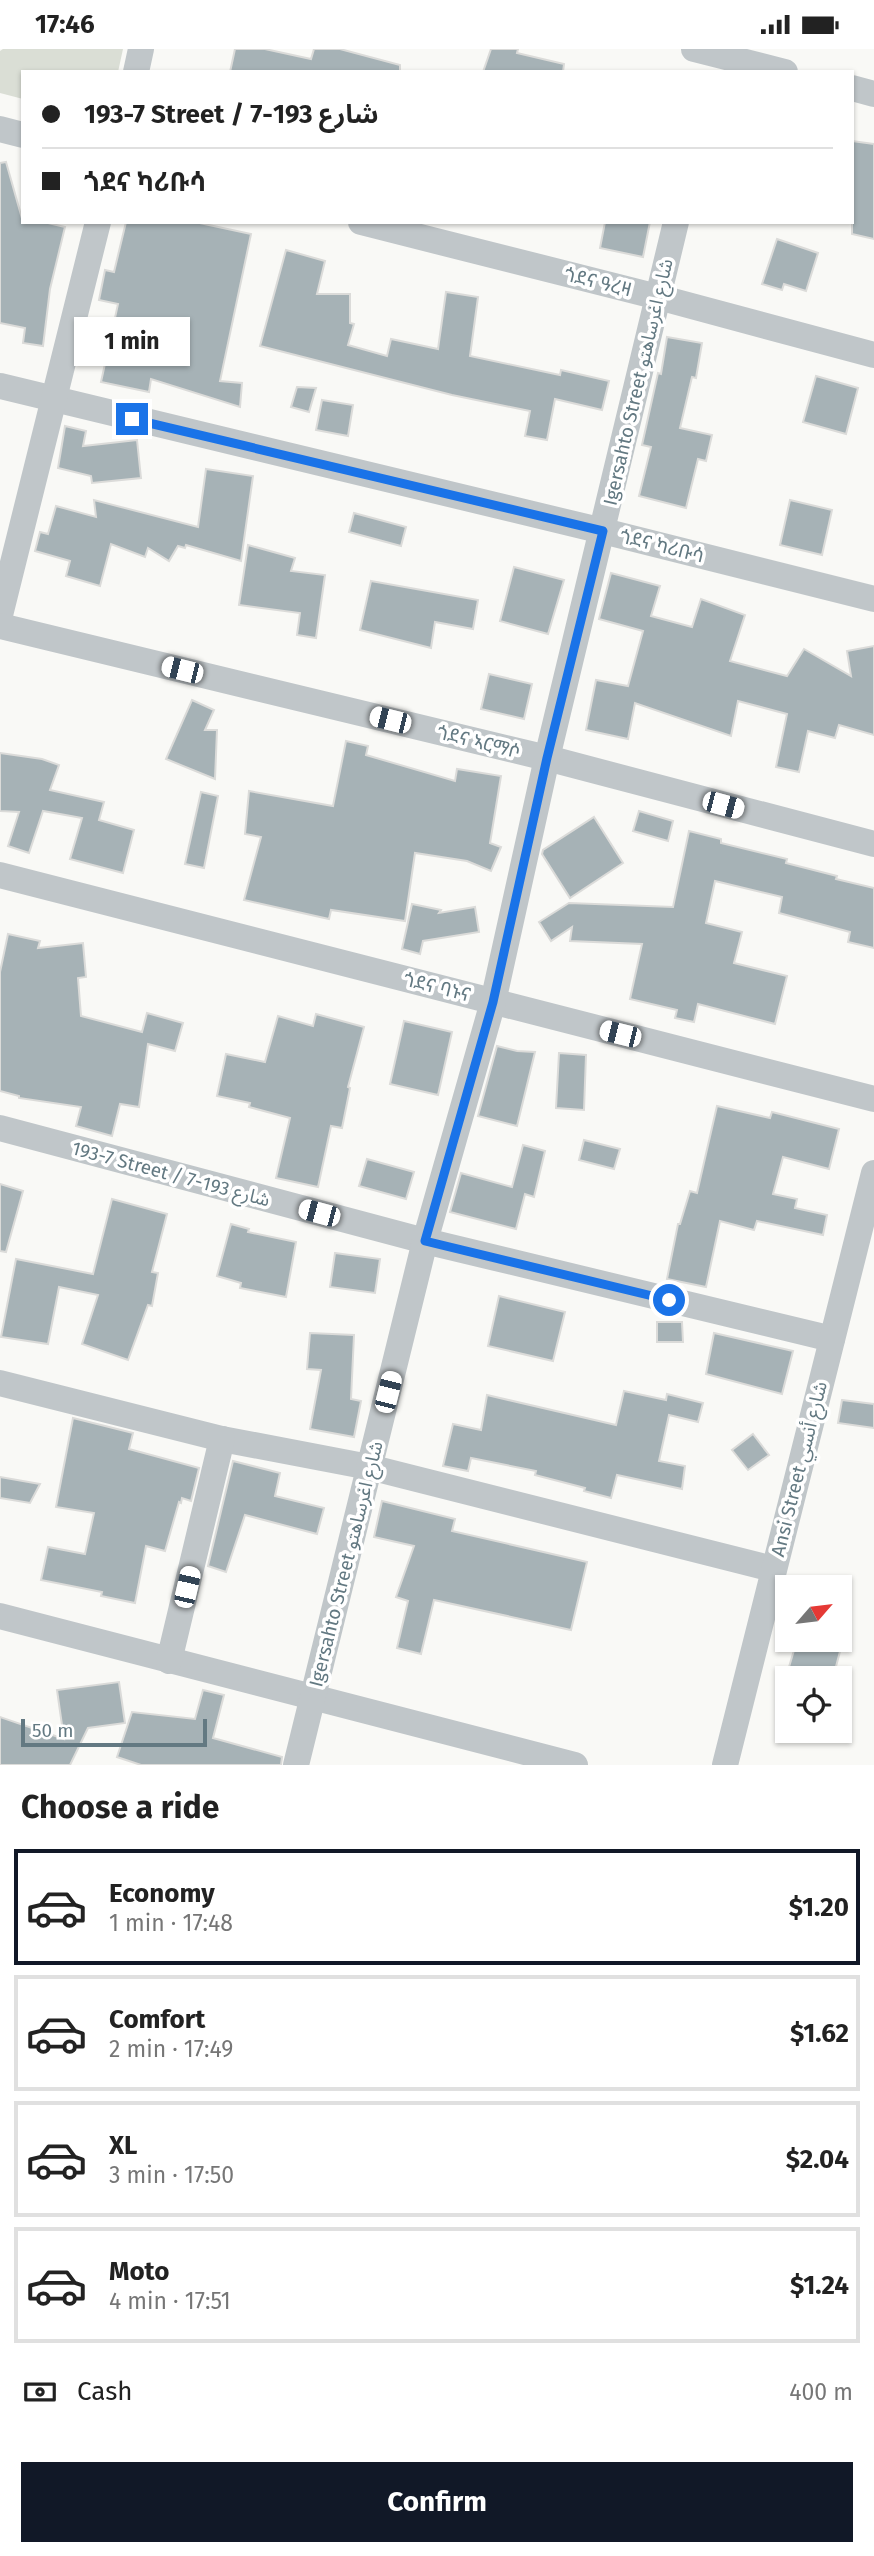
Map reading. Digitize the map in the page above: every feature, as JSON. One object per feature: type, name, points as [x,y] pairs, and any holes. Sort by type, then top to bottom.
[{"type":"street","points":[[136,70],[141,49]]},
{"type":"street","points":[[710,56],[776,70]]},
{"type":"street","points":[[854,89],[874,94]]},
{"type":"street","points":[[0,129],[21,134]]},
{"type":"street","points":[[0,615],[97,224]]},
{"type":"street","name":"ጎደና ዓረዛ","points":[[369,224],[874,355]]},
{"type":"street","name":"Igersahto Street شارع اغرساهتو","points":[[296,1765],[425,1241],[493,1002],[547,758],[676,224]]},
{"type":"street","name":"ጎደና ካሪቡሳ","points":[[0,386],[874,599]]},
{"type":"street","name":"ጎደና ኣርማሶ","points":[[0,626],[547,758],[874,844]]},
{"type":"street","name":"ጎደና ባኑና","points":[[0,875],[874,1099]]},
{"type":"street","name":"193-7 Street / شارع 193-7","points":[[0,1128],[425,1241],[832,1339]]},
{"type":"street","name":"Ansi Street شارع أنسي","points":[[725,1765],[874,1174]]},
{"type":"street","points":[[0,1383],[222,1439],[369,1467],[774,1569]]},
{"type":"street","points":[[169,1661],[222,1439]]},
{"type":"street","points":[[0,1616],[575,1765]]},
{"type":"shaded area","points":[[123,49],[118,70],[21,70],[21,98],[0,93],[0,51]]},
{"type":"building","points":[[235,49],[265,49],[311,59],[314,49],[340,49],[400,65],[400,70],[230,70]]},
{"type":"building","points":[[491,49],[518,49],[517,53],[564,64],[563,70],[484,70]]},
{"type":"building","points":[[854,141],[874,144],[874,239],[852,234]]},
{"type":"building","points":[[6,162],[21,215],[21,224],[52,224],[65,227],[50,289],[43,346],[23,343],[25,328],[0,323],[0,163]]},
{"type":"building","points":[[126,224],[204,224],[251,234],[220,381],[242,383],[240,407],[151,379],[149,392],[101,382],[118,304],[99,300],[105,270],[114,272]]},
{"type":"building","points":[[605,224],[650,224],[643,257],[600,248]]},
{"type":"building","points":[[777,239],[818,253],[806,291],[784,284],[782,290],[762,284]]},
{"type":"building","points":[[286,250],[325,261],[317,294],[350,294],[350,323],[354,324],[348,345],[387,356],[391,339],[438,349],[446,292],[478,297],[470,356],[560,375],[561,370],[609,381],[602,410],[555,399],[547,440],[525,436],[530,411],[452,395],[260,346]]},
{"type":"building","points":[[667,337],[702,343],[696,378],[692,377],[680,428],[712,435],[706,461],[698,459],[686,508],[639,496],[651,447],[642,445],[658,373],[661,374]]},
{"type":"building","points":[[816,376],[858,388],[846,434],[803,422]]},
{"type":"building","points":[[297,387],[316,388],[309,412],[291,407]]},
{"type":"building","points":[[322,400],[353,405],[348,436],[316,430]]},
{"type":"building","points":[[65,426],[86,431],[83,446],[137,440],[141,478],[92,483],[91,476],[58,468]]},
{"type":"building","points":[[206,469],[253,476],[241,561],[186,545],[185,548],[178,546],[169,561],[148,548],[145,557],[111,544],[100,586],[66,576],[70,561],[35,551],[40,532],[48,534],[56,506],[96,517],[94,500],[198,527]]},
{"type":"building","points":[[790,500],[832,510],[822,555],[780,545]]},
{"type":"building","points":[[354,513],[406,527],[401,546],[349,532]]},
{"type":"building","points":[[248,545],[295,558],[291,571],[325,575],[316,638],[297,635],[300,613],[239,605]]},
{"type":"building","points":[[514,567],[564,580],[548,634],[500,621]]},
{"type":"building","points":[[611,573],[660,586],[651,616],[692,627],[701,599],[745,615],[730,661],[787,676],[804,649],[851,676],[847,651],[874,646],[874,735],[839,725],[835,738],[808,731],[799,772],[776,767],[787,714],[738,701],[731,736],[635,703],[628,739],[586,730],[596,680],[628,686],[643,631],[599,619]]},
{"type":"building","points":[[371,581],[478,600],[473,629],[435,622],[431,648],[360,630]]},
{"type":"building","points":[[489,674],[532,684],[524,719],[481,709]]},
{"type":"building","points":[[192,700],[214,710],[205,730],[217,730],[215,779],[166,759]]},
{"type":"building","points":[[346,741],[368,746],[366,755],[455,781],[457,769],[501,776],[490,843],[501,847],[491,871],[467,861],[415,853],[405,921],[331,910],[329,919],[244,900],[261,837],[245,834],[249,791],[333,806]]},
{"type":"building","points":[[0,753],[42,759],[59,765],[50,790],[104,802],[99,820],[134,830],[123,873],[70,859],[82,818],[43,811],[29,853],[8,846],[19,812],[0,811]]},
{"type":"building","points":[[201,792],[218,796],[204,868],[185,864]]},
{"type":"building","points":[[639,811],[673,821],[668,841],[633,831]]},
{"type":"building","points":[[594,817],[623,863],[570,898],[542,854],[543,850]]},
{"type":"building","points":[[689,831],[721,839],[721,843],[787,859],[786,863],[837,876],[836,879],[874,888],[874,948],[848,942],[850,932],[779,913],[782,897],[715,881],[706,923],[742,932],[734,963],[787,976],[775,1024],[698,1004],[694,1022],[675,1018],[677,1010],[630,999],[642,944],[570,941],[572,927],[551,941],[539,922],[569,903],[673,907]]},
{"type":"building","points":[[412,904],[441,910],[439,913],[475,907],[479,932],[423,941],[420,954],[402,949]]},
{"type":"building","points":[[8,934],[40,941],[38,948],[83,943],[86,977],[78,978],[81,1016],[142,1032],[147,1013],[183,1023],[175,1051],[148,1044],[139,1107],[120,1104],[112,1136],[76,1126],[81,1107],[19,1098],[0,1091],[0,972]]},
{"type":"building","points":[[316,1014],[364,1027],[348,1087],[350,1088],[342,1128],[331,1126],[318,1187],[276,1178],[290,1118],[249,1107],[250,1103],[217,1096],[226,1054],[265,1062],[278,1016],[313,1026]]},
{"type":"building","points":[[404,1021],[452,1032],[438,1095],[390,1084]]},
{"type":"building","points":[[497,1046],[535,1052],[517,1126],[478,1116]]},
{"type":"building","points":[[559,1053],[586,1055],[584,1110],[556,1108]]},
{"type":"building","points":[[717,1106],[770,1118],[772,1112],[839,1129],[829,1169],[783,1157],[773,1194],[797,1199],[795,1208],[827,1215],[823,1235],[757,1221],[754,1230],[720,1221],[706,1287],[667,1279],[678,1224],[690,1191],[697,1193]]},
{"type":"building","points":[[584,1140],[620,1149],[614,1169],[579,1160]]},
{"type":"building","points":[[523,1145],[545,1151],[534,1197],[525,1194],[516,1229],[450,1212],[461,1173],[512,1187]]},
{"type":"building","points":[[367,1159],[414,1172],[406,1199],[359,1186]]},
{"type":"building","points":[[0,1184],[23,1191],[6,1252],[0,1251]]},
{"type":"building","points":[[112,1199],[167,1214],[152,1272],[158,1273],[152,1306],[148,1305],[128,1360],[82,1344],[98,1295],[59,1287],[48,1344],[1,1337],[16,1259],[93,1274]]},
{"type":"building","points":[[231,1224],[249,1229],[248,1232],[296,1242],[286,1297],[240,1288],[241,1283],[217,1276]]},
{"type":"building","points":[[335,1253],[380,1259],[375,1293],[330,1287]]},
{"type":"building","points":[[499,1296],[565,1312],[553,1361],[488,1346]]},
{"type":"building","points":[[657,1322],[682,1322],[683,1342],[657,1342]]},
{"type":"building","points":[[310,1333],[354,1335],[351,1399],[361,1401],[354,1437],[310,1429],[321,1370],[307,1369]]},
{"type":"building","points":[[714,1333],[793,1351],[782,1394],[706,1374]]},
{"type":"building","points":[[624,1391],[666,1400],[667,1394],[703,1403],[698,1422],[669,1415],[659,1461],[685,1466],[682,1489],[617,1475],[611,1498],[535,1475],[536,1471],[471,1458],[468,1471],[443,1466],[453,1424],[481,1430],[487,1395],[616,1425]]},
{"type":"building","points":[[842,1400],[874,1404],[874,1428],[838,1423]]},
{"type":"building","points":[[73,1418],[133,1433],[129,1449],[199,1468],[191,1501],[182,1498],[181,1503],[179,1502],[165,1551],[146,1546],[135,1603],[101,1596],[102,1592],[41,1580],[48,1547],[85,1554],[94,1513],[56,1507]]},
{"type":"building","points":[[753,1434],[769,1455],[748,1470],[732,1450]]},
{"type":"building","points":[[233,1461],[280,1473],[275,1496],[324,1508],[317,1534],[245,1515],[226,1572],[208,1566]]},
{"type":"building","points":[[0,1477],[40,1484],[30,1503],[0,1498]]},
{"type":"building","points":[[382,1501],[455,1519],[452,1531],[587,1562],[571,1630],[434,1600],[421,1654],[397,1648],[408,1601],[396,1597],[414,1546],[374,1537]]},
{"type":"building","points":[[793,1652],[840,1652],[836,1666],[789,1666]]},
{"type":"building","points":[[119,1682],[125,1723],[88,1728],[70,1765],[0,1765],[0,1717],[64,1739],[57,1690]]},
{"type":"building","points":[[203,1690],[224,1695],[213,1738],[282,1757],[281,1765],[141,1765],[117,1757],[132,1712],[195,1719]]},
{"type":"route","points":[[132,419],[603,531],[547,758],[493,1002],[425,1241],[669,1300]]}]
